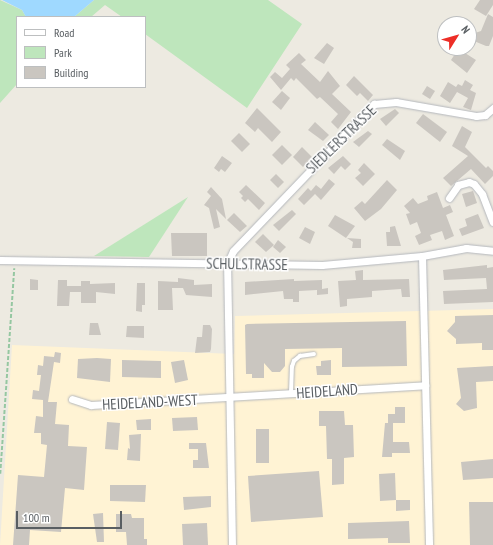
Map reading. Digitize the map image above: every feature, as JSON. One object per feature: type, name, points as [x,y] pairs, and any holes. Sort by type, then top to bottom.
[{"type":"street","name":"SIEDLERSTRASSE","points":[[227,264],[233,251],[374,104],[396,102],[476,116],[485,115],[493,108]]},
{"type":"street","points":[[449,198],[458,185],[469,182],[474,184],[482,194],[493,222]]},
{"type":"street","name":"SCHULSTRASSE","points":[[0,260],[322,266],[422,256],[466,248],[493,251]]},
{"type":"street","points":[[422,256],[428,545]]},
{"type":"street","points":[[227,264],[232,545]]},
{"type":"street","name":"HEIDELAND","points":[[229,397],[425,385]]},
{"type":"street","name":"HEIDELAND-WEST","points":[[72,399],[91,405],[229,397]]},
{"type":"lane","points":[[291,393],[292,367],[294,361],[300,356],[314,354]]},
{"type":"path","points":[[0,474],[14,260]]},
{"type":"shaded area","points":[[493,309],[493,545],[0,545],[12,345],[234,354],[235,316]]},
{"type":"green space","points":[[0,0],[22,10],[25,16],[16,16],[16,85],[0,103]]},
{"type":"green space","points":[[94,0],[268,0],[302,24],[247,108],[146,35],[146,16],[121,16],[105,5],[92,16],[75,16]]},
{"type":"green space","points":[[188,197],[149,257],[94,256]]},
{"type":"water","points":[[2,0],[94,0],[75,16],[25,16],[22,10]]},
{"type":"building","points":[[480,0],[493,0],[493,5],[486,16],[474,9]]},
{"type":"building","points":[[488,14],[493,17],[493,36],[489,46],[477,42],[477,32],[481,31]]},
{"type":"building","points":[[327,43],[334,48],[324,64],[314,58]]},
{"type":"building","points":[[299,53],[306,60],[301,64],[320,82],[328,71],[340,86],[332,94],[351,112],[338,129],[331,122],[338,114],[320,97],[317,99],[296,78],[294,81],[291,78],[281,90],[270,77],[275,72],[282,78],[290,69],[286,65]]},
{"type":"building","points":[[454,56],[470,56],[476,60],[467,73],[451,60]]},
{"type":"building","points":[[354,76],[373,95],[368,101],[360,93],[357,96],[346,85]]},
{"type":"building","points":[[465,80],[473,85],[470,90],[476,93],[471,110],[463,107],[468,98],[457,92],[450,103],[440,96],[448,82],[456,87],[458,84],[462,86]]},
{"type":"building","points":[[427,86],[435,91],[430,99],[422,94]]},
{"type":"building","points":[[282,91],[290,98],[281,110],[272,102]]},
{"type":"building","points":[[257,108],[281,132],[272,142],[258,128],[255,132],[245,123]]},
{"type":"building","points":[[395,109],[399,113],[386,126],[380,119]]},
{"type":"building","points":[[423,114],[447,132],[440,142],[416,123]]},
{"type":"building","points":[[315,122],[329,135],[323,141],[308,130]]},
{"type":"building","points":[[462,126],[472,132],[465,147],[486,168],[488,166],[493,171],[493,176],[485,184],[471,169],[451,186],[443,178],[468,156],[452,146]]},
{"type":"building","points":[[368,131],[372,134],[359,147],[353,142]]},
{"type":"building","points":[[239,133],[250,144],[242,152],[231,141]]},
{"type":"building","points":[[387,139],[405,151],[400,160],[382,145]]},
{"type":"building","points":[[282,145],[292,155],[282,165],[272,155]]},
{"type":"building","points":[[302,147],[312,157],[303,167],[293,157]]},
{"type":"building","points":[[222,156],[232,163],[225,172],[221,169],[219,172],[214,168]]},
{"type":"building","points":[[343,156],[351,164],[345,170],[341,166],[334,174],[328,168]]},
{"type":"building","points":[[364,163],[375,174],[363,186],[355,178],[361,173],[358,170]]},
{"type":"building","points":[[276,174],[284,182],[278,188],[270,180]]},
{"type":"building","points":[[329,179],[335,184],[321,200],[315,194],[304,205],[298,199],[308,188],[311,191],[316,185],[321,189]]},
{"type":"building","points":[[387,180],[397,190],[381,209],[365,221],[354,208],[362,201],[365,204]]},
{"type":"building","points":[[246,185],[265,203],[259,210],[248,199],[245,202],[241,198],[243,196],[239,192]]},
{"type":"building","points":[[211,187],[222,199],[226,219],[216,209],[220,227],[214,229],[209,208],[204,205],[211,196],[207,192]]},
{"type":"building","points":[[473,191],[477,203],[466,207],[462,194]]},
{"type":"building","points":[[437,192],[443,208],[450,205],[453,212],[446,215],[454,236],[445,240],[442,231],[430,235],[432,240],[419,245],[415,236],[421,233],[417,222],[410,225],[406,214],[410,213],[404,206],[413,198],[418,204],[428,200],[427,196]]},
{"type":"building","points":[[292,210],[296,214],[279,231],[273,225]]},
{"type":"building","points":[[234,213],[247,226],[240,232],[227,220]]},
{"type":"building","points":[[478,214],[484,228],[462,236],[459,229],[467,226],[465,219]]},
{"type":"building","points":[[335,215],[355,226],[346,238],[328,226]]},
{"type":"building","points":[[395,226],[401,246],[387,246],[386,232],[390,232],[390,227]]},
{"type":"building","points":[[305,227],[315,232],[310,244],[299,238]]},
{"type":"building","points":[[171,233],[207,233],[207,256],[172,256]]},
{"type":"building","points":[[263,234],[274,245],[266,252],[255,242]]},
{"type":"building","points":[[347,238],[361,239],[361,248],[352,248],[353,242]]},
{"type":"building","points":[[278,240],[286,247],[280,253],[273,247]]},
{"type":"building","points":[[487,265],[487,268],[493,267],[493,302],[444,304],[443,291],[487,289],[486,278],[444,280],[443,270]]},
{"type":"building","points":[[363,270],[363,280],[409,279],[410,297],[402,297],[401,289],[372,291],[372,297],[347,299],[347,306],[340,307],[338,281],[356,280],[355,271]]},
{"type":"building","points":[[178,278],[194,280],[194,285],[212,284],[212,297],[186,295],[183,288],[172,288],[173,310],[158,310],[158,281],[178,282]]},
{"type":"building","points":[[30,279],[38,280],[38,290],[30,290]]},
{"type":"building","points":[[294,279],[294,281],[322,280],[322,289],[328,288],[328,294],[317,295],[317,290],[299,291],[299,302],[293,302],[293,299],[284,299],[283,291],[245,295],[245,282]]},
{"type":"building","points":[[58,280],[67,280],[67,286],[81,286],[81,281],[90,281],[90,284],[115,283],[115,294],[96,292],[96,303],[81,303],[81,292],[70,292],[69,306],[57,306]]},
{"type":"building","points":[[137,283],[145,283],[145,305],[142,305],[142,312],[136,311]]},
{"type":"building","points":[[493,315],[493,350],[482,350],[482,343],[456,344],[456,339],[447,331],[455,322],[455,316]]},
{"type":"building","points":[[406,321],[407,366],[342,367],[342,348],[285,349],[285,366],[280,372],[272,372],[264,363],[264,378],[252,378],[252,374],[246,374],[245,325],[247,324]]},
{"type":"building","points":[[90,323],[98,323],[101,335],[89,335]]},
{"type":"building","points":[[203,325],[210,325],[212,329],[211,349],[210,352],[195,353],[197,337],[202,337]]},
{"type":"building","points":[[127,326],[144,326],[144,338],[126,337]]},
{"type":"building","points":[[55,352],[61,353],[60,363],[54,362],[48,402],[57,402],[55,424],[69,425],[68,446],[87,447],[84,490],[65,488],[61,532],[30,530],[29,545],[13,545],[18,475],[44,477],[47,445],[41,444],[41,433],[34,433],[36,416],[43,417],[43,400],[32,399],[33,390],[39,391],[41,375],[37,375],[38,365],[43,366],[44,356],[54,357]]},
{"type":"building","points":[[78,359],[111,359],[110,382],[77,378]]},
{"type":"building","points":[[122,360],[161,361],[161,378],[122,377]]},
{"type":"building","points":[[184,360],[188,380],[175,383],[171,362]]},
{"type":"building","points":[[331,360],[331,375],[317,375],[316,366],[321,366],[321,361]]},
{"type":"building","points":[[493,366],[493,381],[476,382],[477,408],[464,411],[456,404],[461,398],[457,368]]},
{"type":"building","points":[[395,407],[405,407],[405,423],[388,423],[388,414],[395,414]]},
{"type":"building","points":[[319,411],[344,411],[345,425],[353,425],[354,457],[344,458],[344,484],[332,485],[332,459],[327,459],[326,426],[319,426]]},
{"type":"building","points":[[197,417],[198,430],[173,431],[172,418]]},
{"type":"building","points":[[151,419],[151,430],[137,430],[136,420]]},
{"type":"building","points":[[107,422],[120,423],[118,450],[105,449]]},
{"type":"building","points":[[385,423],[393,423],[393,442],[409,442],[410,453],[392,453],[392,457],[382,457]]},
{"type":"building","points":[[256,429],[269,429],[269,463],[256,463]]},
{"type":"building","points":[[141,434],[140,461],[127,460],[128,448],[130,449],[129,435]]},
{"type":"building","points":[[189,443],[206,443],[209,468],[193,468],[193,460],[198,460],[198,449],[189,449]]},
{"type":"building","points":[[493,459],[493,478],[463,480],[461,462]]},
{"type":"building","points":[[319,471],[323,517],[251,522],[248,476]]},
{"type":"building","points":[[395,473],[396,500],[380,501],[379,474]]},
{"type":"building","points":[[110,485],[146,485],[145,502],[110,501]]},
{"type":"building","points":[[211,496],[211,507],[184,510],[183,497]]},
{"type":"building","points":[[396,500],[410,500],[410,510],[396,511]]},
{"type":"building","points":[[469,502],[493,502],[493,545],[470,545]]},
{"type":"building","points":[[103,513],[104,542],[97,542],[93,514]]},
{"type":"building","points":[[116,514],[131,514],[132,518],[144,518],[144,539],[147,539],[147,545],[127,545],[126,532],[116,532]]},
{"type":"building","points":[[409,521],[410,543],[388,543],[388,538],[348,539],[348,523]]},
{"type":"building","points":[[207,523],[208,545],[183,545],[182,524]]}]
